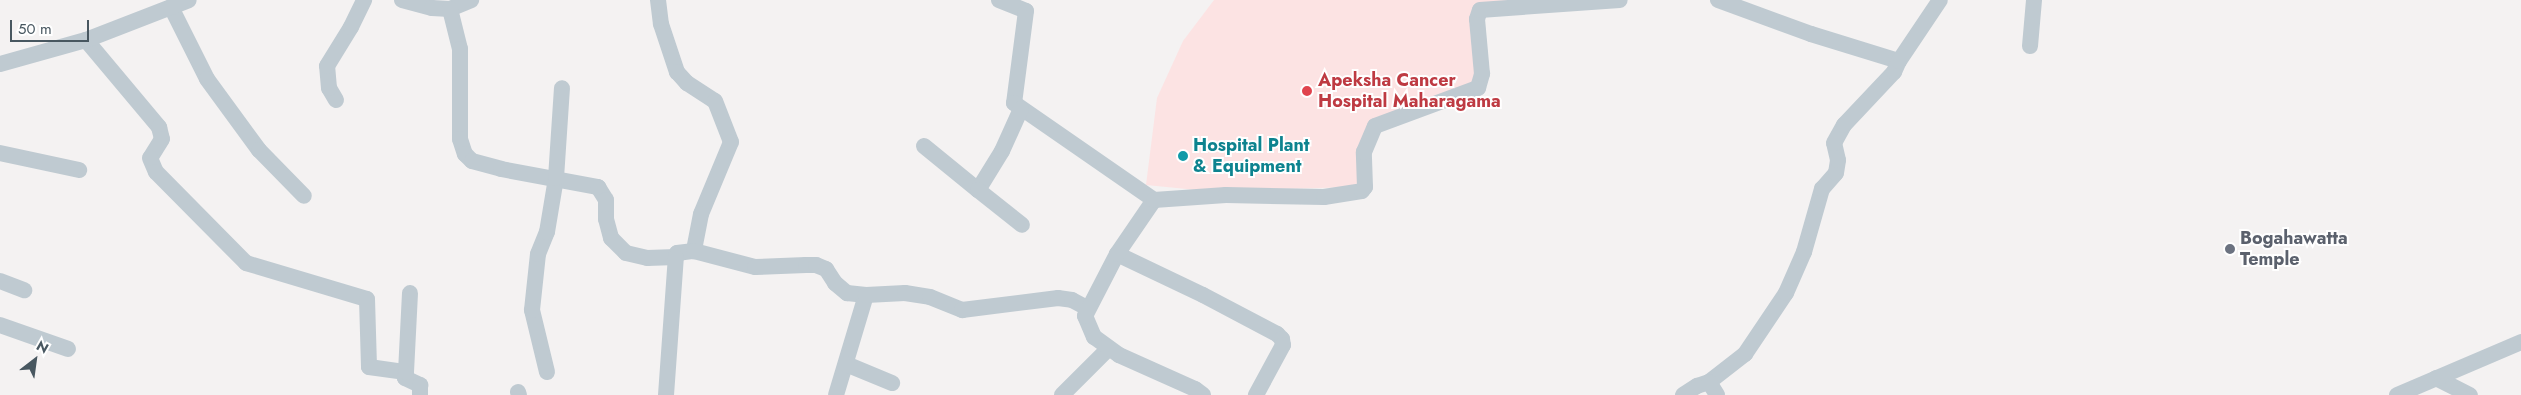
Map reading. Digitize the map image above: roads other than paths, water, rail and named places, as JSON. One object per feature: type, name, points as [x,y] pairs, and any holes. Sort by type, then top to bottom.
[{"type":"street","points":[[0,64],[86,40],[188,0]]},
{"type":"street","points":[[336,100],[329,88],[327,66],[351,27],[364,0]]},
{"type":"street","points":[[407,1],[432,8],[450,9],[471,0]]},
{"type":"street","points":[[658,0],[661,24],[677,72],[687,83],[715,101],[731,142],[701,214],[694,251]]},
{"type":"street","points":[[999,0],[1026,11],[1014,103],[1154,200],[1226,195],[1324,197],[1362,191],[1365,187],[1364,152],[1375,126],[1478,88],[1482,74],[1477,19],[1480,10],[1620,0]]},
{"type":"street","points":[[1718,0],[1811,34],[1899,61]]},
{"type":"street","points":[[1683,395],[1697,386],[1713,389],[1745,354],[1786,293],[1804,252],[1822,189],[1836,173],[1838,160],[1834,143],[1844,125],[1894,72],[1899,61],[1940,0]]},
{"type":"street","points":[[2030,46],[2034,0]]},
{"type":"street","points":[[171,7],[208,79],[260,150],[304,196]]},
{"type":"street","points":[[450,9],[460,49],[460,139],[465,154],[472,161],[501,169],[598,187],[606,200],[606,219],[611,238],[626,253],[647,258],[676,257]]},
{"type":"street","points":[[86,40],[159,127],[162,139],[150,158],[156,172],[246,263],[367,299],[369,367],[406,372]]},
{"type":"street","points":[[547,372],[532,310],[538,254],[547,232],[556,178],[562,88]]},
{"type":"street","points":[[978,190],[1002,151],[1021,109]]},
{"type":"street","points":[[924,146],[1022,224]]},
{"type":"street","points":[[0,152],[79,170]]},
{"type":"street","points":[[1154,200],[1117,254],[1087,308],[1085,316],[1087,326],[1094,337],[1119,355],[1195,389],[1203,395]]},
{"type":"street","points":[[666,395],[677,253],[694,251],[755,267],[816,265],[826,269],[835,283],[847,293],[866,295],[904,293],[930,297],[962,310],[1058,298],[1072,300],[1087,308]]},
{"type":"street","points":[[1117,254],[1203,295],[1277,334],[1282,339],[1283,345],[1256,395]]},
{"type":"street","points":[[0,281],[24,290]]},
{"type":"street","points":[[410,293],[405,378],[420,385],[420,395]]},
{"type":"street","points":[[836,395],[866,295]]},
{"type":"street","points":[[0,326],[68,350]]},
{"type":"street","points":[[2397,395],[2521,342]]},
{"type":"street","points":[[1062,395],[1109,348]]},
{"type":"street","points":[[846,364],[892,384]]},
{"type":"street","points":[[2436,378],[2470,395]]},
{"type":"place","name":"Apeksha Cancer Hospital Maharagama","points":[[1307,91]]},
{"type":"place","name":"Hospital Plant & Equipment","points":[[1183,156]]},
{"type":"place","name":"Bogahawatta Temple","points":[[2230,249]]}]
